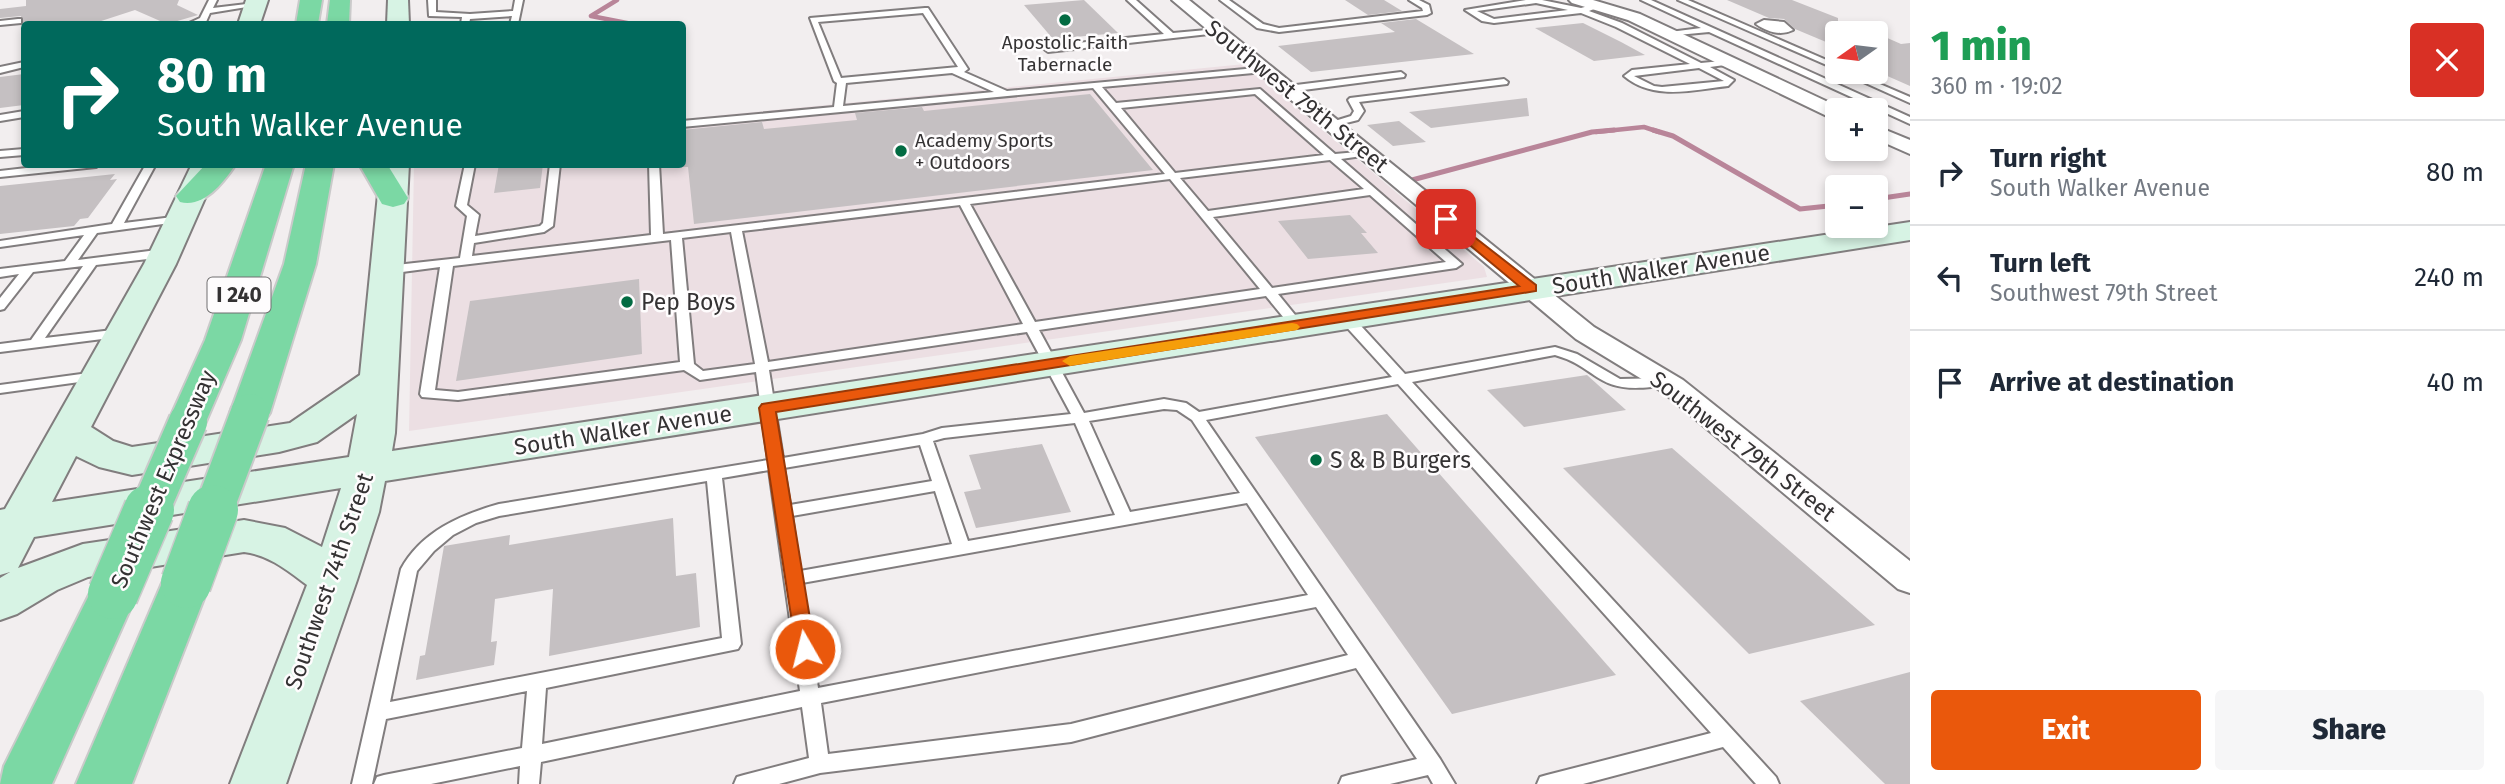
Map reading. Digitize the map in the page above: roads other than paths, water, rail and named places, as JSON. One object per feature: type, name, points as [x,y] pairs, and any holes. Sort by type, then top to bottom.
[{"type":"highway","points":[[308,21],[311,0]]},
{"type":"highway","points":[[338,21],[340,0]]},
{"type":"highway","points":[[186,207],[219,168]]},
{"type":"highway","name":"Southwest Expressway","points":[[24,784],[113,594],[223,340],[279,168]]},
{"type":"highway","name":"I 240","points":[[104,784],[186,583],[250,413],[300,264],[319,168]]},
{"type":"highway","points":[[375,168],[393,198]]},
{"type":"main road","points":[[398,0],[398,21]]},
{"type":"main road","points":[[6,536],[100,376],[165,253],[204,168]]},
{"type":"main road","name":"Southwest 74th Street","points":[[258,784],[334,580],[369,468],[375,433],[395,168]]},
{"type":"main road","name":"South Walker Avenue","points":[[6,536],[369,468],[1910,231]]},
{"type":"main road","points":[[70,431],[100,454],[111,459],[132,461],[279,439],[303,433],[324,421],[378,381]]},
{"type":"main road","points":[[0,601],[40,578],[83,561],[244,536],[258,536],[277,542],[334,580]]},
{"type":"street","name":"Southwest 79th Street","points":[[1180,0],[1218,31],[1261,80],[1288,89],[1585,332],[1665,381],[1910,580]]},
{"type":"street","points":[[1585,5],[1634,17],[1825,108]]},
{"type":"street","points":[[1888,138],[1910,148]]},
{"type":"lane","points":[[200,21],[209,11],[213,0]]},
{"type":"lane","points":[[432,0],[432,14],[466,19],[516,13]]},
{"type":"lane","points":[[466,19],[470,11],[470,0]]},
{"type":"lane","points":[[515,21],[519,0]]},
{"type":"lane","points":[[1131,0],[1171,36]]},
{"type":"lane","points":[[1224,0],[1259,26],[1279,30],[1427,13],[1426,7],[1413,0]]},
{"type":"lane","points":[[1645,0],[1910,121]]},
{"type":"lane","points":[[1682,0],[1825,62]]},
{"type":"lane","points":[[1585,5],[1494,20],[1485,19],[1469,10],[1536,1],[1585,5],[1619,24],[1701,65],[1730,80],[1728,83],[1662,90],[1651,88],[1628,76],[1632,73],[1701,65],[1729,62]]},
{"type":"lane","points":[[209,11],[253,10]]},
{"type":"lane","points":[[925,10],[964,69],[953,70],[838,81],[813,20],[925,10]]},
{"type":"lane","points":[[0,23],[18,21]]},
{"type":"lane","points":[[1677,37],[1712,30],[1753,29]]},
{"type":"lane","points":[[1677,37],[1725,36],[1753,29]]},
{"type":"lane","points":[[1048,49],[1218,31]]},
{"type":"lane","points":[[3,70],[21,67]]},
{"type":"lane","points":[[953,70],[1008,95]]},
{"type":"lane","points":[[1236,72],[1261,80]]},
{"type":"lane","points":[[676,236],[687,365],[700,376],[1456,264],[1335,156],[1261,80],[1236,72],[686,124]]},
{"type":"lane","points":[[1288,89],[1401,75]]},
{"type":"lane","points":[[1114,106],[1261,80]]},
{"type":"lane","points":[[838,110],[842,81]]},
{"type":"lane","points":[[1330,124],[1354,118],[1359,111],[1353,100],[1504,82]]},
{"type":"lane","points":[[1873,84],[1910,100]]},
{"type":"lane","points":[[1095,85],[1298,326]]},
{"type":"lane","points":[[1891,112],[1910,110]]},
{"type":"lane","points":[[0,118],[21,114]]},
{"type":"lane","points":[[0,154],[21,152]]},
{"type":"lane","points":[[387,270],[1365,153]]},
{"type":"lane","points":[[0,174],[58,168]]},
{"type":"lane","points":[[116,228],[148,168]]},
{"type":"lane","points":[[465,261],[473,215],[461,206],[469,168]]},
{"type":"lane","points":[[468,240],[544,229],[549,224],[555,168]]},
{"type":"lane","points":[[654,168],[657,238]]},
{"type":"lane","points":[[1206,215],[1374,191]]},
{"type":"lane","points":[[963,201],[1080,418],[1125,519]]},
{"type":"lane","points":[[0,244],[116,228],[186,207]]},
{"type":"lane","points":[[736,228],[762,367],[795,578],[820,764]]},
{"type":"lane","points":[[69,264],[92,232]]},
{"type":"lane","points":[[0,273],[165,253]]},
{"type":"lane","points":[[35,344],[93,261]]},
{"type":"lane","points":[[447,263],[427,394],[458,396],[687,365]]},
{"type":"lane","points":[[0,306],[29,269]]},
{"type":"lane","points":[[1346,318],[1769,784]]},
{"type":"lane","points":[[0,348],[123,332]]},
{"type":"lane","points":[[1198,417],[1555,351],[1566,352],[1581,360],[1615,383],[1665,381]]},
{"type":"lane","points":[[0,389],[100,376]]},
{"type":"lane","points":[[362,784],[409,569],[424,549],[469,517],[925,439],[942,432],[1080,418],[1164,404],[1181,406],[1198,417],[1445,784]]},
{"type":"lane","points":[[925,439],[962,548]]},
{"type":"lane","points":[[377,712],[732,644],[715,474]]},
{"type":"lane","points":[[784,512],[940,485]]},
{"type":"lane","points":[[795,578],[1251,497]]},
{"type":"lane","points":[[384,784],[811,697],[1320,599]]},
{"type":"lane","points":[[744,784],[773,780],[820,764],[1071,733],[1361,659]]},
{"type":"lane","points":[[529,784],[537,682]]},
{"type":"lane","points":[[1546,784],[1726,737]]},
{"type":"lane","points":[[1349,784],[1433,765]]},
{"type":"waterway","points":[[617,0],[591,16],[617,21]]},
{"type":"waterway","points":[[1596,132],[1644,127],[1653,130]]},
{"type":"waterway","points":[[1412,180],[1592,132],[1614,130]]},
{"type":"waterway","points":[[1653,130],[1673,136],[1800,209],[1825,206]]},
{"type":"waterway","points":[[1653,130],[1659,132]]},
{"type":"waterway","points":[[1888,197],[1910,194]]},
{"type":"place","name":"Apostolic Faith Tabernacle","points":[[1065,20]]},
{"type":"place","name":"Academy Sports + Outdoors","points":[[901,151]]},
{"type":"place","name":"Pep Boys","points":[[627,302]]},
{"type":"place","name":"S & B Burgers","points":[[1316,460]]}]
